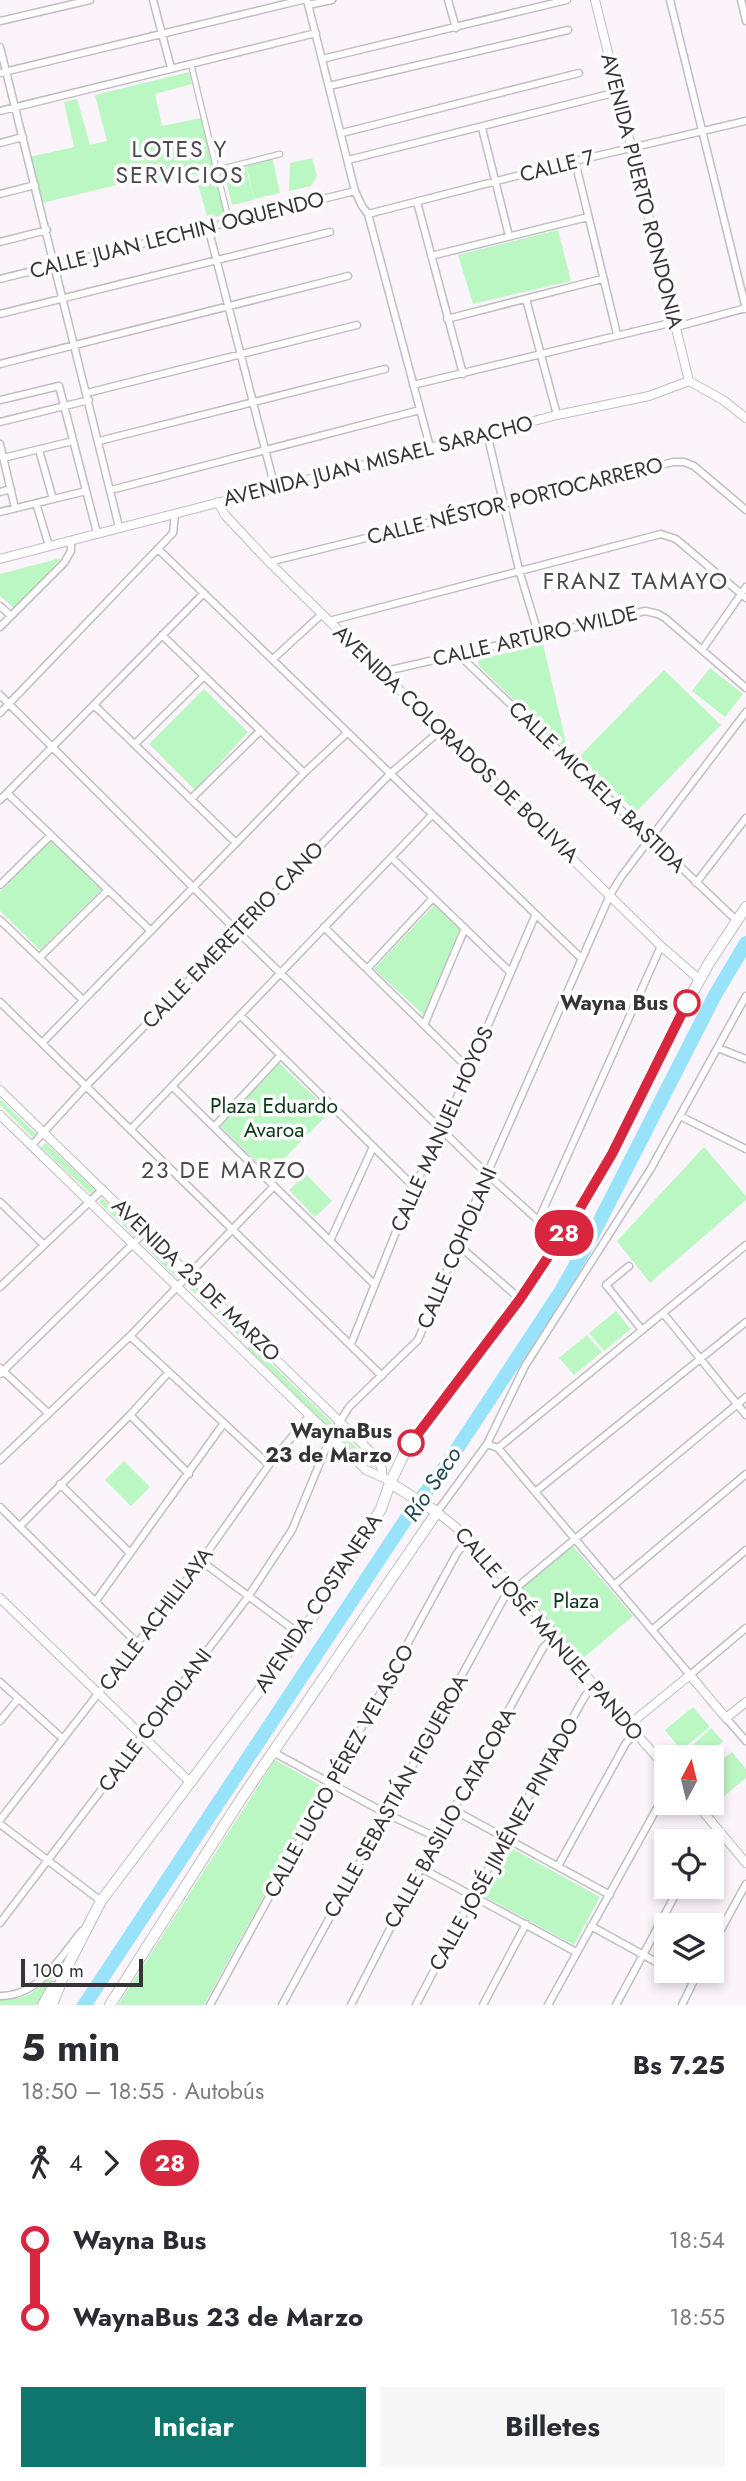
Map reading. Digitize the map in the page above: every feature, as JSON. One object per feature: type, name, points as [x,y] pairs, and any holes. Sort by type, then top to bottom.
[{"type":"main road","name":"AVENIDA COSTANERA","points":[[52,2005],[66,1969],[101,1901],[301,1635],[381,1509],[386,1479],[520,1299],[559,1240],[612,1154],[674,1026],[746,907]]},
{"type":"main road","name":"CALLE JOSÉ MANUEL PANDO","points":[[386,1479],[437,1512]]},
{"type":"main road","points":[[110,2005],[273,1752],[437,1512]]},
{"type":"main road","points":[[43,2005],[66,1969]]},
{"type":"street","points":[[0,21],[90,0]]},
{"type":"street","points":[[153,0],[171,68]]},
{"type":"street","points":[[3,72],[306,2],[332,0]]},
{"type":"street","points":[[449,0],[456,28]]},
{"type":"street","points":[[322,59],[567,0]]},
{"type":"street","name":"AVENIDA PUERTO RONDONIA","points":[[595,0],[689,381]]},
{"type":"street","points":[[413,385],[617,334],[746,309],[670,0]]},
{"type":"street","points":[[741,0],[746,21]]},
{"type":"street","points":[[306,2],[355,191],[368,214],[430,447]]},
{"type":"street","points":[[329,86],[568,30]]},
{"type":"street","points":[[0,111],[316,33]]},
{"type":"street","points":[[0,47],[3,72],[56,265],[119,527]]},
{"type":"street","points":[[191,63],[229,221]]},
{"type":"street","points":[[342,133],[579,73]]},
{"type":"street","points":[[348,160],[617,92]]},
{"type":"street","name":"CALLE 7","points":[[368,214],[746,121]]},
{"type":"street","points":[[482,128],[509,236]]},
{"type":"street","points":[[0,142],[23,137]]},
{"type":"street","points":[[218,170],[280,154]]},
{"type":"street","points":[[575,161],[617,334]]},
{"type":"street","points":[[0,194],[35,185]]},
{"type":"street","name":"CALLE JUAN LECHIN OQUENDO","points":[[0,279],[355,191]]},
{"type":"street","points":[[418,202],[463,374]]},
{"type":"street","points":[[431,256],[588,216]]},
{"type":"street","points":[[208,227],[275,488]]},
{"type":"street","points":[[0,242],[47,230]]},
{"type":"street","points":[[0,314],[330,232]]},
{"type":"street","points":[[0,364],[348,276]]},
{"type":"street","points":[[447,319],[602,279]]},
{"type":"street","points":[[526,299],[557,415]]},
{"type":"street","points":[[0,422],[357,325]]},
{"type":"street","points":[[99,441],[385,369]]},
{"type":"street","points":[[689,381],[723,400],[746,418]]},
{"type":"street","name":"AVENIDA JUAN MISAEL SARACHO","points":[[0,559],[557,415],[649,396],[689,381]]},
{"type":"street","points":[[0,400],[60,386],[97,533]]},
{"type":"street","points":[[111,490],[420,410]]},
{"type":"street","points":[[487,433],[519,570],[539,636]]},
{"type":"street","points":[[3,458],[74,441]]},
{"type":"street","points":[[0,444],[15,508]]},
{"type":"street","points":[[39,450],[53,499]]},
{"type":"street","name":"CALLE NÉSTOR PORTOCARRERO","points":[[269,562],[673,462],[694,466],[746,510]]},
{"type":"street","points":[[0,492],[11,489]]},
{"type":"street","points":[[0,512],[86,491]]},
{"type":"street","name":"AVENIDA COLORADOS DE BOLIVIA","points":[[218,502],[225,515],[269,562],[661,946],[700,980]]},
{"type":"street","points":[[36,503],[48,546]]},
{"type":"street","points":[[0,713],[173,533],[176,525],[175,514]]},
{"type":"street","points":[[329,621],[652,536],[668,535],[744,596]]},
{"type":"street","points":[[0,627],[64,563],[71,551],[71,542]]},
{"type":"street","points":[[158,549],[582,959]]},
{"type":"street","points":[[702,650],[744,596],[746,587]]},
{"type":"street","points":[[0,800],[204,593]]},
{"type":"street","points":[[0,606],[11,616]]},
{"type":"street","name":"CALLE ARTURO WILDE","points":[[382,672],[645,611],[665,618],[746,688]]},
{"type":"street","points":[[273,659],[322,614]]},
{"type":"street","points":[[162,635],[304,773]]},
{"type":"street","name":"CALLE MICAELA BASTIDA","points":[[458,654],[736,920]]},
{"type":"street","points":[[136,743],[204,676]]},
{"type":"street","points":[[0,695],[280,973],[559,1240]]},
{"type":"street","points":[[94,705],[236,843]]},
{"type":"street","name":"CALLE COHOLANI","points":[[0,1923],[248,1597],[292,1530],[331,1436],[354,1401],[418,1340],[487,1174],[610,895],[746,712]]},
{"type":"street","name":"CALLE EMERETERIO CANO","points":[[31,1146],[236,930],[391,773],[441,730]]},
{"type":"street","points":[[192,798],[260,731]]},
{"type":"street","points":[[42,1043],[304,773],[347,733]]},
{"type":"street","points":[[7,793],[150,931]]},
{"type":"street","points":[[131,1129],[432,816]]},
{"type":"street","points":[[696,883],[746,818]]},
{"type":"street","points":[[0,884],[51,835]]},
{"type":"street","points":[[392,858],[510,972]]},
{"type":"street","points":[[39,958],[108,890]]},
{"type":"street","points":[[367,969],[433,898]]},
{"type":"street","name":"CALLE MANUEL HOYOS","points":[[351,1344],[414,1187],[443,1130],[535,916]]},
{"type":"street","points":[[0,920],[83,1000]]},
{"type":"street","points":[[324,927],[468,1068]]},
{"type":"street","points":[[424,1024],[465,928]]},
{"type":"street","points":[[538,1219],[661,946]]},
{"type":"street","points":[[437,1512],[487,1444],[525,1366],[650,1170],[746,996]]},
{"type":"street","points":[[0,1002],[382,1376]]},
{"type":"street","points":[[240,1015],[414,1187]]},
{"type":"street","points":[[718,1048],[746,1059]]},
{"type":"street","points":[[214,1127],[280,1056]]},
{"type":"street","points":[[172,1086],[375,1285]]},
{"type":"street","name":"AVENIDA 23 DE MARZO","points":[[0,1090],[377,1458],[386,1479]]},
{"type":"street","name":"AVENIDA 23 DE MARZO","points":[[0,1115],[366,1471],[386,1479]]},
{"type":"street","points":[[680,1116],[745,1147]]},
{"type":"street","points":[[330,1241],[373,1147]]},
{"type":"street","points":[[0,1460],[130,1336],[274,1186]]},
{"type":"street","points":[[0,1287],[103,1189]]},
{"type":"street","points":[[0,1203],[43,1244]]},
{"type":"street","points":[[48,1413],[1,1371],[145,1231]]},
{"type":"street","points":[[457,1244],[520,1299]]},
{"type":"street","points":[[498,1448],[746,1245]]},
{"type":"street","points":[[629,1266],[606,1285],[642,1330]]},
{"type":"street","points":[[663,1313],[746,1415]]},
{"type":"street","points":[[535,1492],[746,1322]]},
{"type":"street","points":[[237,1345],[250,1333]]},
{"type":"street","points":[[130,1336],[269,1465]]},
{"type":"street","points":[[20,1526],[169,1372]]},
{"type":"street","name":"CALLE SEBASTIÁN FIGUEROA","points":[[282,2005],[504,1598],[746,1397]]},
{"type":"street","points":[[130,1415],[189,1474]]},
{"type":"street","name":"CALLE ACHILILAYA","points":[[0,1822],[62,1738],[201,1561],[269,1465],[309,1416]]},
{"type":"street","points":[[95,1602],[224,1423]]},
{"type":"street","points":[[487,1444],[498,1448],[746,1741]]},
{"type":"street","points":[[614,1585],[746,1474]]},
{"type":"street","points":[[60,1484],[130,1553]]},
{"type":"street","points":[[0,1507],[138,1644]]},
{"type":"street","name":"CALLE JOSÉ MANUEL PANDO","points":[[437,1512],[470,1538],[654,1754]]},
{"type":"street","name":"CALLE LUCIO PÉREZ VELASCO","points":[[210,2005],[457,1553],[470,1538]]},
{"type":"street","points":[[652,1630],[746,1550]]},
{"type":"street","points":[[201,1561],[301,1635]]},
{"type":"street","points":[[0,1598],[190,1782]]},
{"type":"street","points":[[630,1724],[746,1628]]},
{"type":"street","name":"CALLE BASILIO CATACORA","points":[[351,2005],[421,1868],[542,1648],[555,1635]]},
{"type":"street","points":[[0,1682],[62,1738]]},
{"type":"street","name":"CALLE JOSÉ JIMÉNEZ PINTADO","points":[[416,2005],[505,1838],[585,1696],[594,1685]]},
{"type":"street","points":[[0,1721],[18,1699]]},
{"type":"street","points":[[726,1718],[746,1702]]},
{"type":"street","points":[[558,1866],[626,1743],[636,1733]]},
{"type":"street","points":[[273,1752],[387,1814],[438,1838]]},
{"type":"street","points":[[454,1810],[610,1895]]},
{"type":"street","points":[[548,2005],[654,1814]]},
{"type":"street","points":[[706,1815],[717,1829]]},
{"type":"street","points":[[0,1822],[101,1901]]},
{"type":"street","points":[[724,1837],[746,1863]]},
{"type":"street","points":[[421,1868],[576,1952]]},
{"type":"street","points":[[724,1924],[746,1884]]},
{"type":"street","points":[[617,2005],[673,1899]]},
{"type":"street","points":[[483,2005],[526,1924]]},
{"type":"street","points":[[0,1996],[23,1993],[37,1985],[88,1925]]},
{"type":"street","points":[[591,1926],[654,1962]]},
{"type":"street","points":[[681,2005],[692,1983]]},
{"type":"green space","points":[[189,72],[192,84],[155,94],[162,126],[201,118],[225,214],[208,219],[195,174],[152,184],[150,177],[42,203],[30,157],[74,147],[64,102],[77,99],[90,145],[107,141],[95,95]]},
{"type":"green space","points":[[272,157],[280,193],[254,199],[246,164]]},
{"type":"green space","points":[[312,158],[317,176],[311,186],[289,191],[290,163]]},
{"type":"green space","points":[[246,167],[254,200],[232,205],[224,172]]},
{"type":"green space","points":[[558,230],[571,281],[473,304],[458,255]]},
{"type":"green space","points":[[61,558],[15,609],[0,596],[0,574]]},
{"type":"green space","points":[[543,644],[567,747],[564,748],[479,666],[478,662]]},
{"type":"green space","points":[[710,668],[743,694],[725,717],[692,691]]},
{"type":"green space","points":[[664,670],[721,725],[636,812],[579,757]]},
{"type":"green space","points":[[204,689],[248,732],[195,790],[149,744]]},
{"type":"green space","points":[[52,838],[104,887],[40,950],[0,911],[0,892]]},
{"type":"green space","points":[[434,905],[460,928],[424,1015],[374,969]]},
{"type":"green space","name":"Plaza Eduardo Avaroa","points":[[278,1062],[330,1112],[269,1174],[218,1124]]},
{"type":"green space","points":[[0,1099],[36,1134],[32,1137],[0,1105]]},
{"type":"green space","points":[[46,1143],[95,1190],[91,1194],[41,1147]]},
{"type":"green space","points":[[704,1147],[746,1196],[746,1200],[650,1283],[617,1241]]},
{"type":"green space","points":[[306,1174],[332,1201],[315,1217],[289,1190]]},
{"type":"green space","points":[[102,1198],[137,1231],[133,1235],[99,1202]]},
{"type":"green space","points":[[147,1241],[181,1274],[177,1278],[143,1245]]},
{"type":"green space","points":[[189,1282],[241,1332],[238,1335],[186,1285]]},
{"type":"green space","points":[[616,1311],[631,1329],[604,1351],[589,1333]]},
{"type":"green space","points":[[587,1335],[602,1352],[574,1375],[559,1358]]},
{"type":"green space","points":[[251,1344],[332,1423],[328,1427],[247,1348]]},
{"type":"green space","points":[[342,1434],[375,1465],[372,1468],[339,1437]]},
{"type":"green space","points":[[124,1461],[150,1487],[131,1506],[105,1480]]},
{"type":"green space","name":"Plaza","points":[[571,1544],[633,1616],[581,1660],[520,1588]]},
{"type":"green space","points":[[693,1707],[710,1727],[687,1745],[677,1745],[665,1730]]},
{"type":"green space","points":[[711,1728],[723,1741],[719,1745],[693,1745]]},
{"type":"green space","points":[[732,1752],[746,1769],[746,1778],[724,1796],[724,1758]]},
{"type":"green space","points":[[275,1760],[324,1787],[204,2005],[118,2005]]},
{"type":"green space","points":[[509,1847],[600,1897],[574,1945],[482,1895]]},
{"type":"green space","points":[[54,1973],[47,1991],[37,2005],[0,2005],[0,1999],[24,1996],[42,1985]]},
{"type":"water","name":"Río Seco","points":[[409,1502],[421,1509],[93,2005],[76,2005]]},
{"type":"waterway","name":"Río Seco","points":[[412,1511],[447,1464],[561,1291],[592,1236],[715,995],[746,943]]},
{"type":"bus line","name":"28","points":[[411,1443],[520,1299],[576,1215],[612,1154],[687,1003]]},
{"type":"place","name":"Wayna Bus","points":[[687,1003]]},
{"type":"place","name":"WaynaBus 23 de Marzo","points":[[411,1443]]},
{"type":"district","name":"LOTES Y SERVICIOS","points":[[180,162]]},
{"type":"district","name":"FRANZ TAMAYO","points":[[636,581]]},
{"type":"district","name":"23 DE MARZO","points":[[224,1170]]}]
